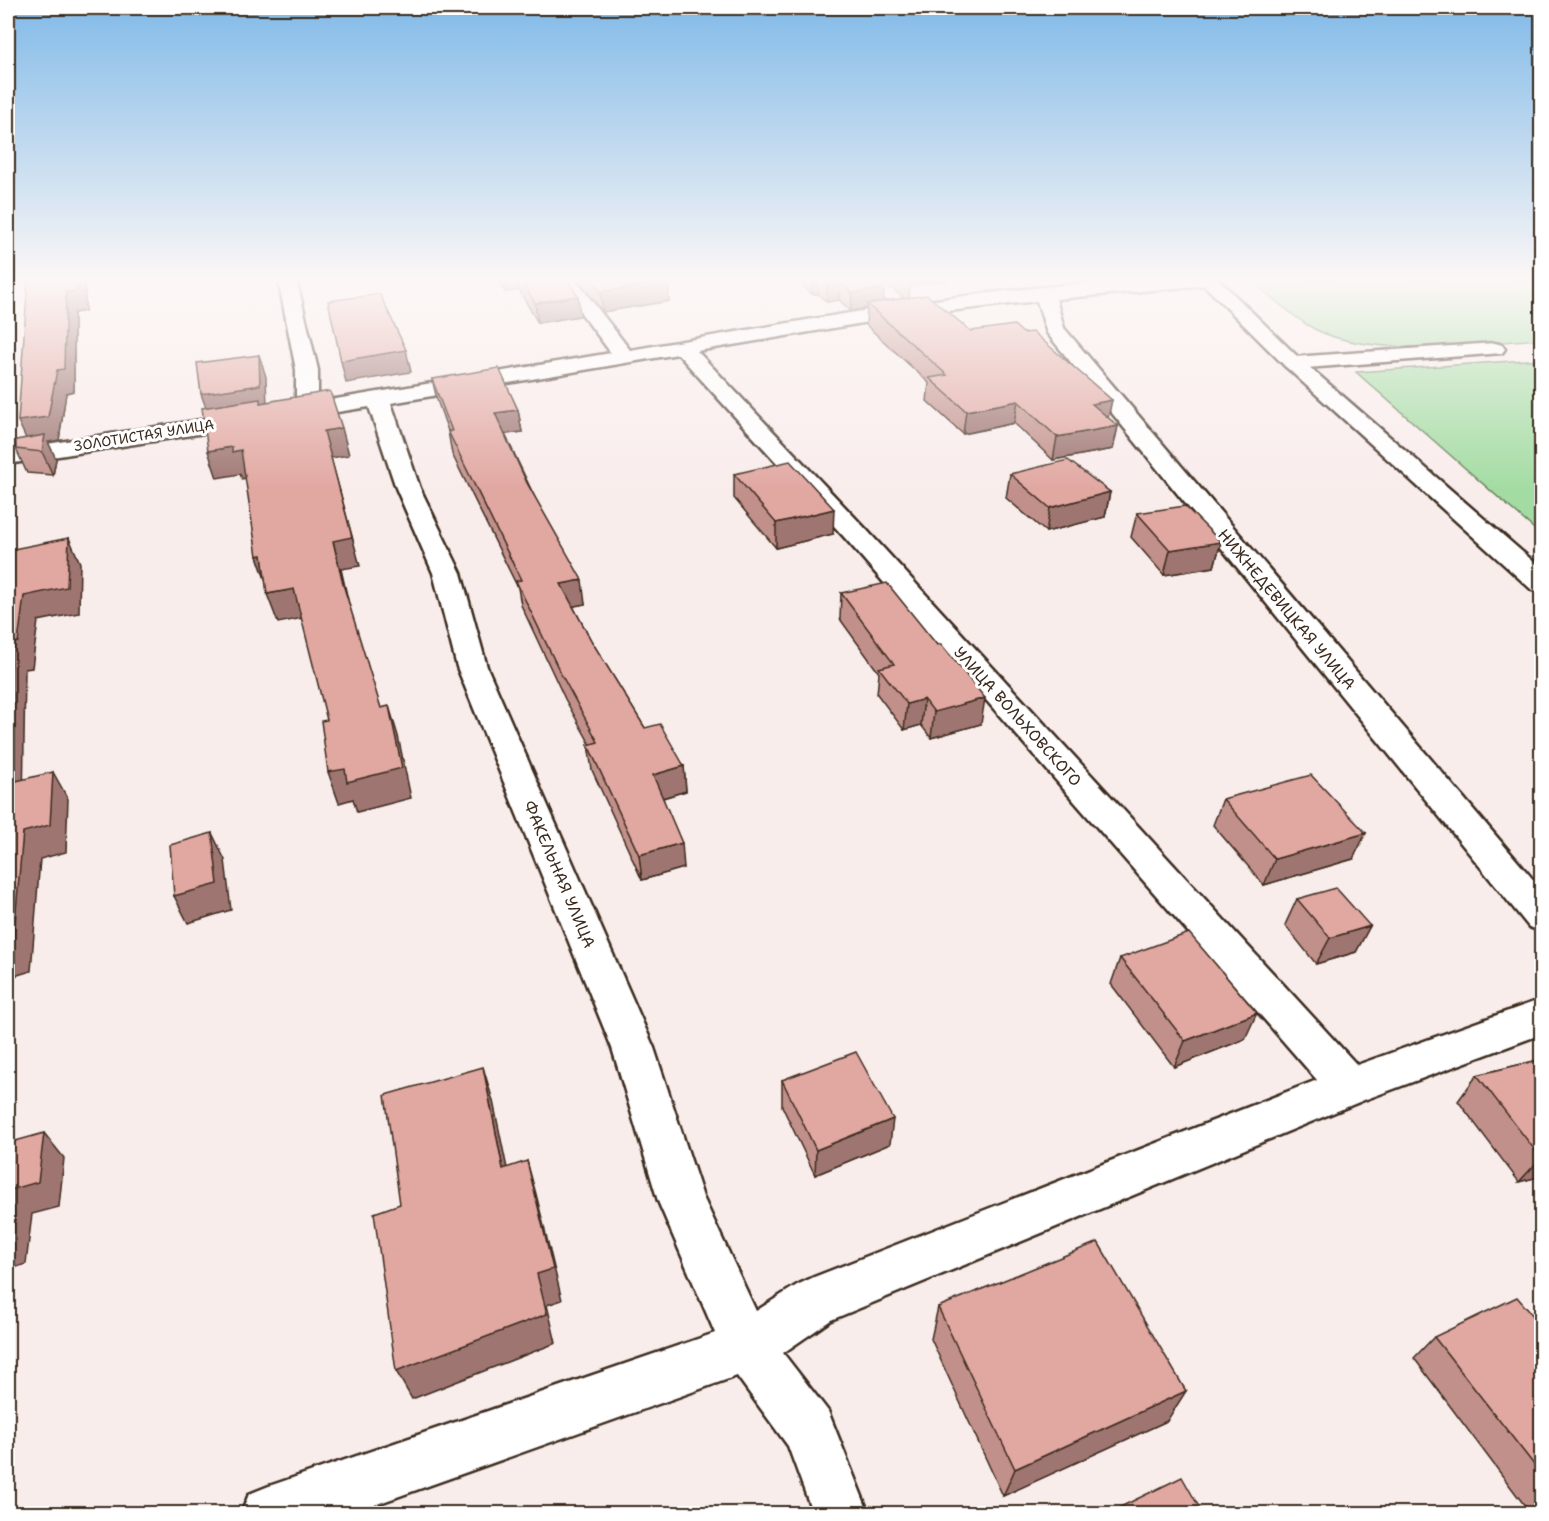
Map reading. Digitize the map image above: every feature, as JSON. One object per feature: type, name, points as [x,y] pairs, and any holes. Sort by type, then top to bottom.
[{"type":"street","points":[[302,349],[307,370],[308,409]]},
{"type":"street","points":[[618,349],[625,358]]},
{"type":"street","name":"ЗОЛОТИСТАЯ УЛИЦА","points":[[8,457],[677,349]]},
{"type":"street","name":"УЛИЦА ВОЛЬХОВСКОГО","points":[[684,349],[854,531],[1349,1087]]},
{"type":"street","name":"НИЖНЕДЕВИЦКАЯ УЛИЦА","points":[[1071,349],[1542,917]]},
{"type":"street","points":[[1279,349],[1542,584]]},
{"type":"street","points":[[1293,363],[1495,349]]},
{"type":"street","name":"ФАКЕЛЬНАЯ УЛИЦА","points":[[378,399],[408,488],[447,573],[472,667],[633,1048],[681,1201],[747,1347],[809,1430],[841,1514]]},
{"type":"street","points":[[268,1514],[747,1347],[814,1302],[1349,1087],[1542,1016]]},
{"type":"green space","points":[[1541,359],[1541,535],[1356,372]]},
{"type":"building","points":[[23,349],[65,349],[64,369],[57,370],[48,417],[18,421]]},
{"type":"building","points":[[338,349],[406,350],[341,361]]},
{"type":"building","points":[[918,349],[1053,349],[1112,400],[1092,404],[1118,426],[1057,437],[1018,401],[966,411],[929,378],[947,375]]},
{"type":"building","points":[[259,355],[260,385],[201,394],[197,363]]},
{"type":"building","points":[[499,368],[518,410],[495,413],[527,483],[582,580],[561,584],[592,642],[645,728],[660,724],[684,766],[653,775],[682,843],[639,855],[588,745],[598,742],[561,674],[516,581],[521,580],[448,431],[452,431],[432,379]]},
{"type":"building","points":[[330,391],[342,428],[324,431],[352,537],[333,541],[343,584],[381,708],[389,706],[402,768],[347,782],[345,769],[328,772],[321,721],[327,720],[294,589],[267,594],[262,555],[257,556],[241,450],[232,452],[232,447],[208,451],[202,408],[260,399],[260,403]]},
{"type":"building","points":[[45,435],[42,452],[16,449],[16,440]]},
{"type":"building","points":[[1068,460],[1110,492],[1050,508],[1010,474]]},
{"type":"building","points":[[790,461],[834,509],[776,523],[734,474]]},
{"type":"building","points":[[1185,506],[1221,542],[1170,550],[1137,513]]},
{"type":"building","points":[[69,538],[67,587],[24,596],[18,642],[11,644],[8,772],[8,550]]},
{"type":"building","points":[[887,583],[937,645],[941,644],[985,698],[934,712],[924,699],[907,704],[879,668],[894,664],[841,593]]},
{"type":"building","points":[[53,772],[50,825],[23,832],[13,945],[8,947],[8,783]]},
{"type":"building","points":[[1311,775],[1366,833],[1275,859],[1223,799]]},
{"type":"building","points":[[212,833],[218,884],[174,896],[170,845]]},
{"type":"building","points":[[1336,888],[1370,926],[1330,938],[1297,899]]},
{"type":"building","points":[[1189,933],[1257,1013],[1185,1041],[1120,958]]},
{"type":"building","points":[[856,1052],[893,1119],[816,1150],[782,1080]]},
{"type":"building","points":[[1542,1059],[1542,1158],[1541,1158],[1477,1075]]},
{"type":"building","points":[[483,1067],[503,1169],[527,1161],[553,1269],[537,1274],[547,1314],[396,1371],[374,1213],[400,1204],[385,1095]]},
{"type":"building","points":[[44,1133],[38,1182],[10,1190],[8,1211],[8,1143]]},
{"type":"building","points":[[1098,1242],[1186,1391],[1015,1469],[938,1307]]},
{"type":"building","points":[[1517,1297],[1542,1326],[1542,1475],[1434,1337]]},
{"type":"building","points":[[1182,1477],[1203,1514],[1106,1514]]}]
